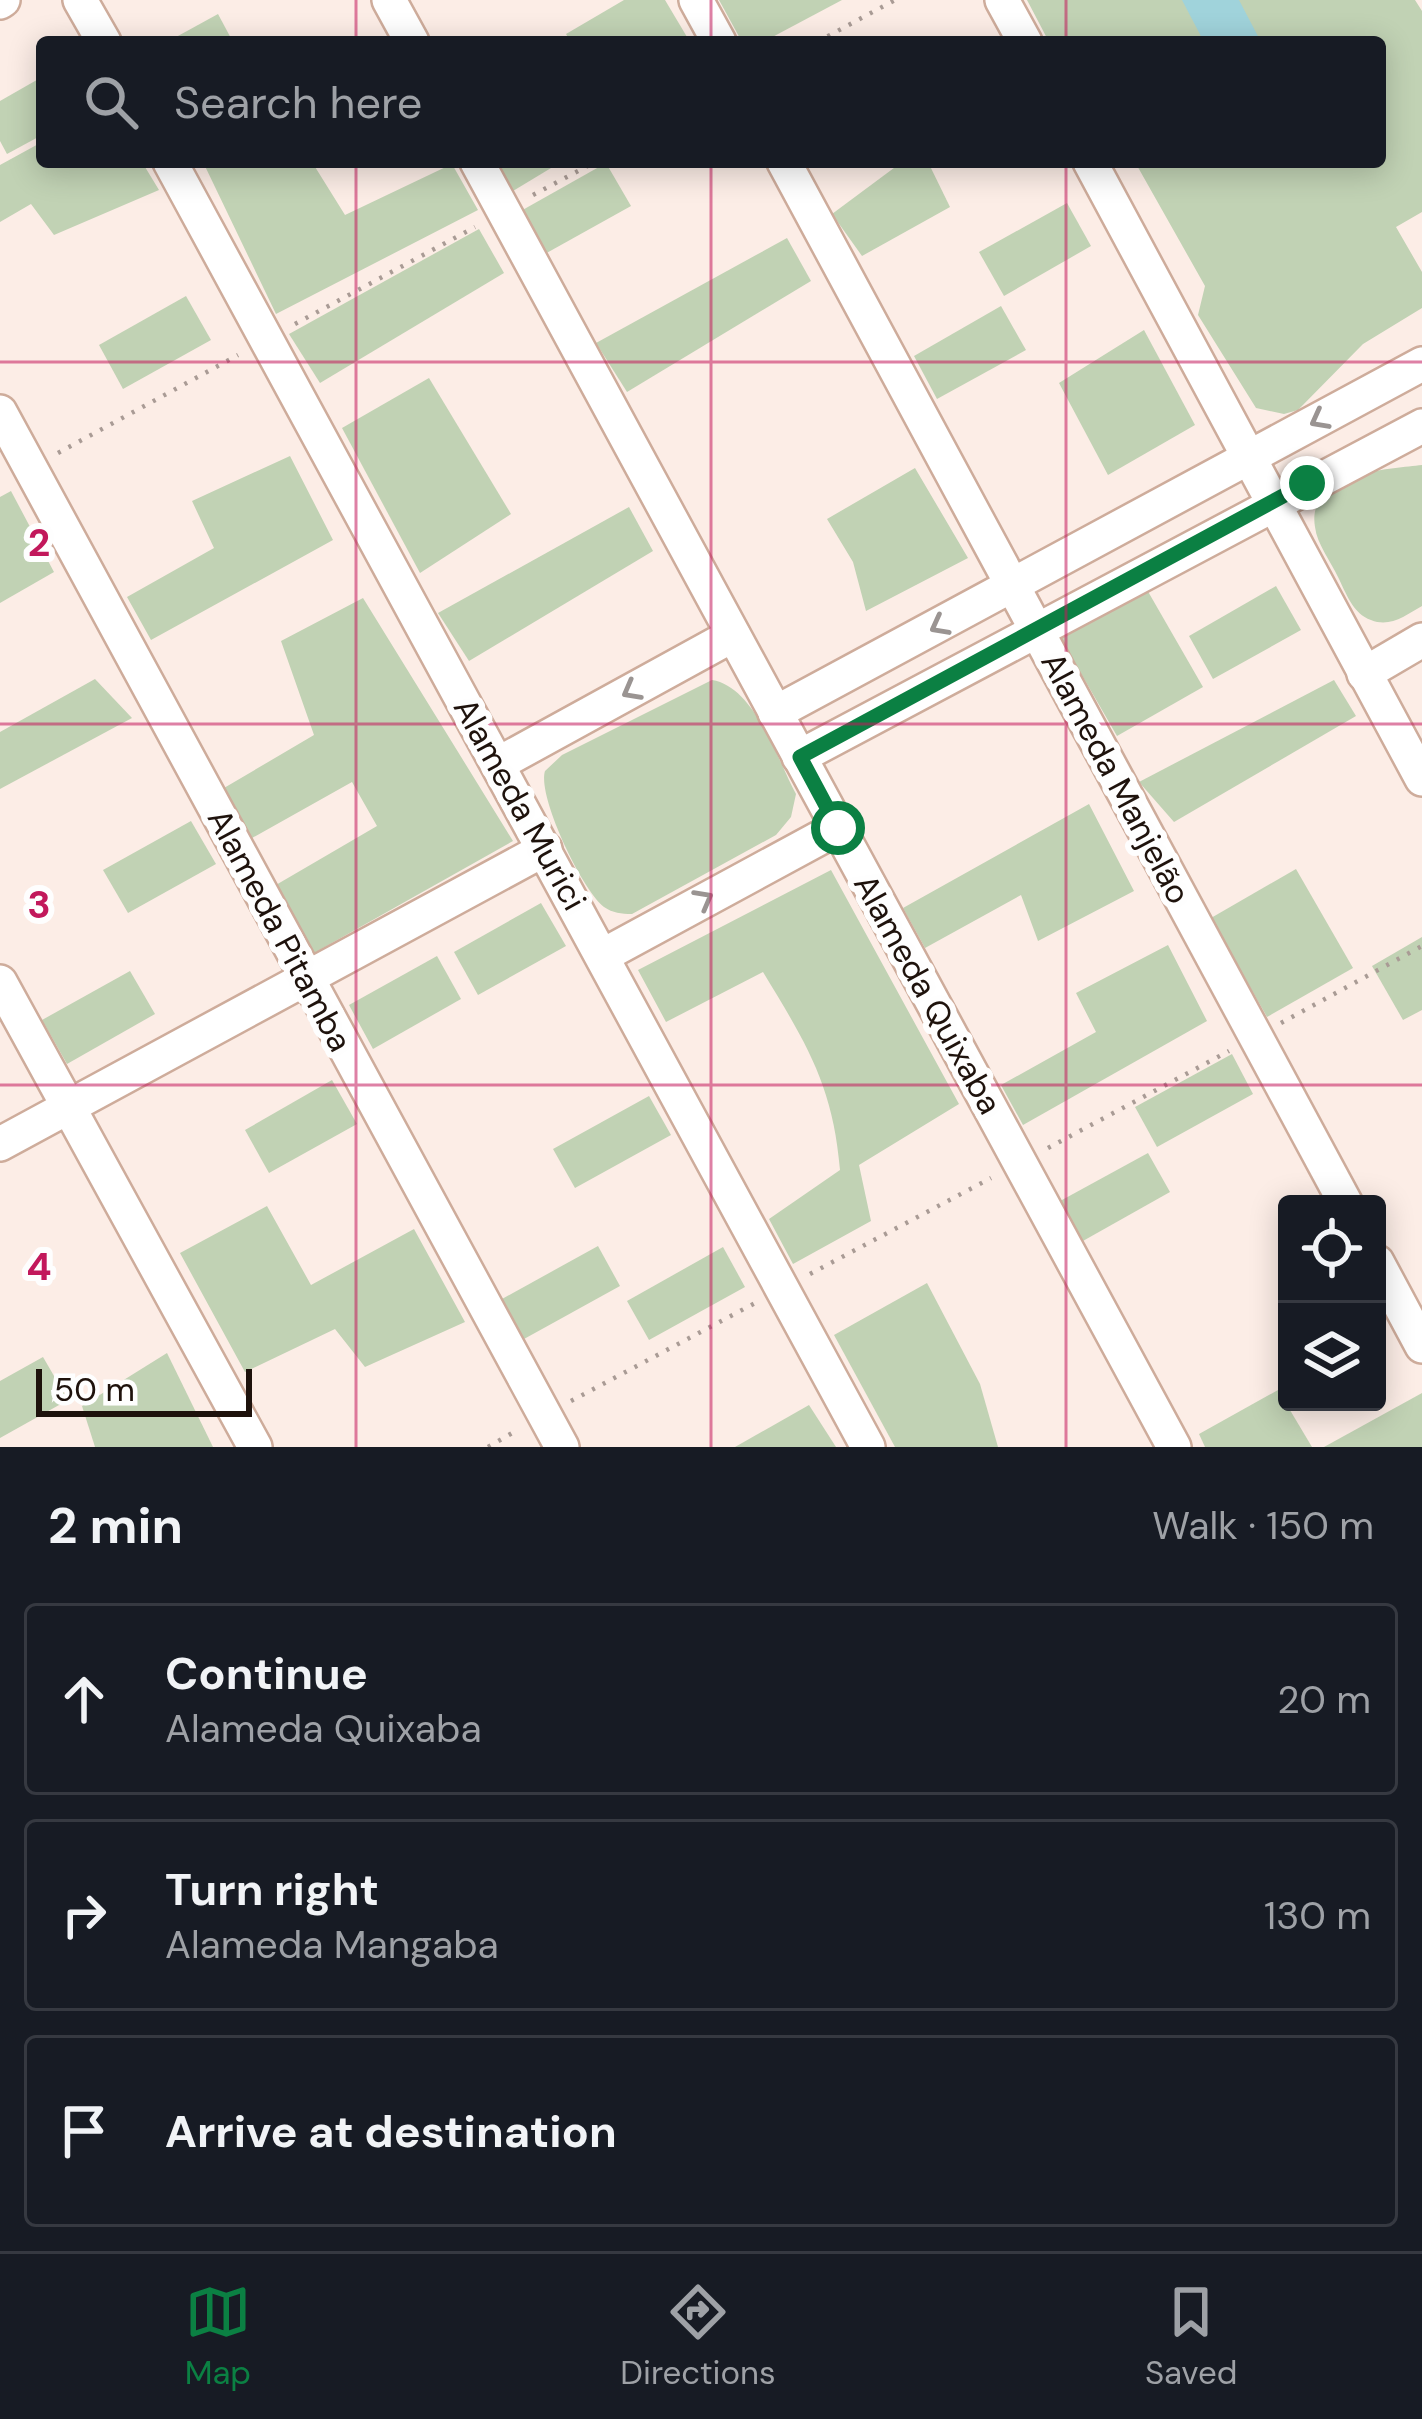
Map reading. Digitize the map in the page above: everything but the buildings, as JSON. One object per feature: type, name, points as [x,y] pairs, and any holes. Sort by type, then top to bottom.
[{"type":"street","points":[[80,0],[101,36]]},
{"type":"street","points":[[389,0],[409,36]]},
{"type":"street","points":[[696,0],[715,36]]},
{"type":"street","points":[[1002,0],[1022,36]]},
{"type":"street","name":"Alameda Murici","points":[[173,168],[868,1447]]},
{"type":"street","name":"Alameda Quixaba","points":[[480,168],[1174,1447]]},
{"type":"street","name":"Alameda Manjelão","points":[[787,168],[1341,1195]]},
{"type":"street","points":[[1093,168],[1422,779]]},
{"type":"street","points":[[775,713],[1422,364]]},
{"type":"street","points":[[800,757],[1419,428],[1390,382]]},
{"type":"street","name":"Alameda Pitamba","points":[[0,412],[562,1447]]},
{"type":"street","points":[[498,764],[733,635]]},
{"type":"street","points":[[1364,674],[1422,640]]},
{"type":"street","points":[[602,956],[838,828]]},
{"type":"street","points":[[0,1144],[545,849]]},
{"type":"street","points":[[0,982],[255,1447]]},
{"type":"street","points":[[1386,1279],[1422,1346]]},
{"type":"path","points":[[828,36],[895,0]]},
{"type":"path","points":[[30,468],[584,168]]},
{"type":"path","points":[[488,1447],[1422,946]]},
{"type":"green space","points":[[624,0],[665,0],[686,36],[567,36]]},
{"type":"green space","points":[[719,0],[842,0],[774,36],[739,36]]},
{"type":"green space","points":[[1027,0],[1415,0],[1422,11],[1422,212],[1396,227],[1422,272],[1422,308],[1363,344],[1298,410],[1284,414],[1256,408],[1198,315],[1205,286],[1138,168],[1386,168],[1386,36],[1046,36]]},
{"type":"green space","points":[[218,14],[230,36],[178,36]]},
{"type":"green space","points":[[36,80],[36,138],[7,154],[0,141],[0,101]]},
{"type":"green space","points":[[36,145],[36,168],[146,168],[159,190],[54,235],[31,204],[0,222],[0,165]]},
{"type":"green space","points":[[206,168],[316,168],[345,215],[444,168],[454,168],[478,210],[276,314]]},
{"type":"green space","points":[[500,168],[551,168],[513,191]]},
{"type":"green space","points":[[597,168],[609,168],[631,206],[543,255],[519,212]]},
{"type":"green space","points":[[894,168],[931,168],[950,207],[862,256],[832,214]]},
{"type":"green space","points":[[1067,203],[1091,246],[1004,296],[979,252]]},
{"type":"green space","points":[[479,229],[504,273],[320,383],[289,334]]},
{"type":"green space","points":[[787,238],[811,281],[627,392],[596,343]]},
{"type":"green space","points":[[186,296],[211,340],[123,389],[99,345]]},
{"type":"green space","points":[[1001,306],[1026,350],[937,399],[914,356]]},
{"type":"green space","points":[[1144,330],[1195,425],[1108,475],[1059,383]]},
{"type":"green space","points":[[429,378],[511,514],[420,573],[342,428]]},
{"type":"green space","points":[[290,456],[333,540],[151,640],[127,597],[214,548],[192,501]]},
{"type":"green space","points":[[1422,465],[1422,606],[1391,621],[1371,620],[1351,602],[1321,546],[1316,509],[1323,495],[1352,477]]},
{"type":"green space","points":[[915,468],[968,558],[866,611],[853,562],[827,519]]},
{"type":"green space","points":[[11,491],[54,572],[0,603],[0,497]]},
{"type":"green space","points":[[629,507],[653,551],[469,661],[438,613]]},
{"type":"green space","points":[[1276,586],[1301,630],[1213,679],[1189,636]]},
{"type":"green space","points":[[1146,588],[1203,687],[1117,736],[1060,637]]},
{"type":"green space","points":[[363,598],[513,841],[307,957],[269,889],[377,826],[352,782],[252,838],[224,788],[314,735],[281,641]]},
{"type":"green space","points":[[95,679],[132,718],[0,789],[0,732]]},
{"type":"green space","points":[[712,680],[741,696],[763,726],[796,794],[791,817],[776,835],[632,914],[611,911],[584,882],[563,842],[548,800],[545,771],[562,755]]},
{"type":"green space","points":[[1334,680],[1356,716],[1174,822],[1139,782]]},
{"type":"green space","points":[[1089,804],[1134,891],[1038,941],[1021,895],[925,948],[903,908]]},
{"type":"green space","points":[[191,821],[216,864],[128,913],[103,870]]},
{"type":"green space","points":[[1296,869],[1353,968],[1267,1017],[1211,918]]},
{"type":"green space","points":[[831,870],[959,1104],[859,1165],[871,1221],[793,1264],[769,1219],[840,1170],[831,1113],[804,1043],[763,972],[666,1022],[638,970]]},
{"type":"green space","points":[[541,903],[566,946],[478,995],[454,952]]},
{"type":"green space","points":[[1422,937],[1422,1010],[1403,1020],[1372,966]]},
{"type":"green space","points":[[1168,945],[1207,1021],[1023,1125],[1001,1085],[1096,1032],[1076,993]]},
{"type":"green space","points":[[437,956],[461,999],[373,1049],[349,1005]]},
{"type":"green space","points":[[130,971],[155,1014],[67,1064],[42,1020]]},
{"type":"green space","points":[[1232,1054],[1253,1094],[1157,1147],[1135,1107]]},
{"type":"green space","points":[[332,1080],[357,1124],[269,1173],[245,1130]]},
{"type":"green space","points":[[649,1096],[671,1135],[575,1188],[553,1149]]},
{"type":"green space","points":[[1148,1153],[1170,1192],[1074,1246],[1051,1206]]},
{"type":"green space","points":[[267,1206],[311,1285],[414,1229],[465,1322],[365,1367],[335,1329],[245,1372],[180,1253]]},
{"type":"green space","points":[[598,1246],[620,1286],[524,1339],[502,1299]]},
{"type":"green space","points":[[723,1247],[745,1287],[649,1340],[627,1301]]},
{"type":"green space","points":[[927,1283],[980,1384],[998,1447],[895,1447],[834,1335]]},
{"type":"green space","points":[[167,1353],[213,1447],[95,1447],[82,1406]]},
{"type":"green space","points":[[43,1357],[68,1400],[0,1438],[0,1381]]},
{"type":"green space","points":[[1278,1390],[1278,1411],[1291,1411],[1312,1447],[1205,1447],[1199,1434]]},
{"type":"green space","points":[[1422,1393],[1422,1447],[1324,1447]]},
{"type":"green space","points":[[809,1405],[836,1447],[735,1447]]},
{"type":"water","points":[[1182,0],[1239,0],[1258,36],[1201,36]]},
{"type":"route","points":[[838,828],[800,757],[1307,483]]}]
